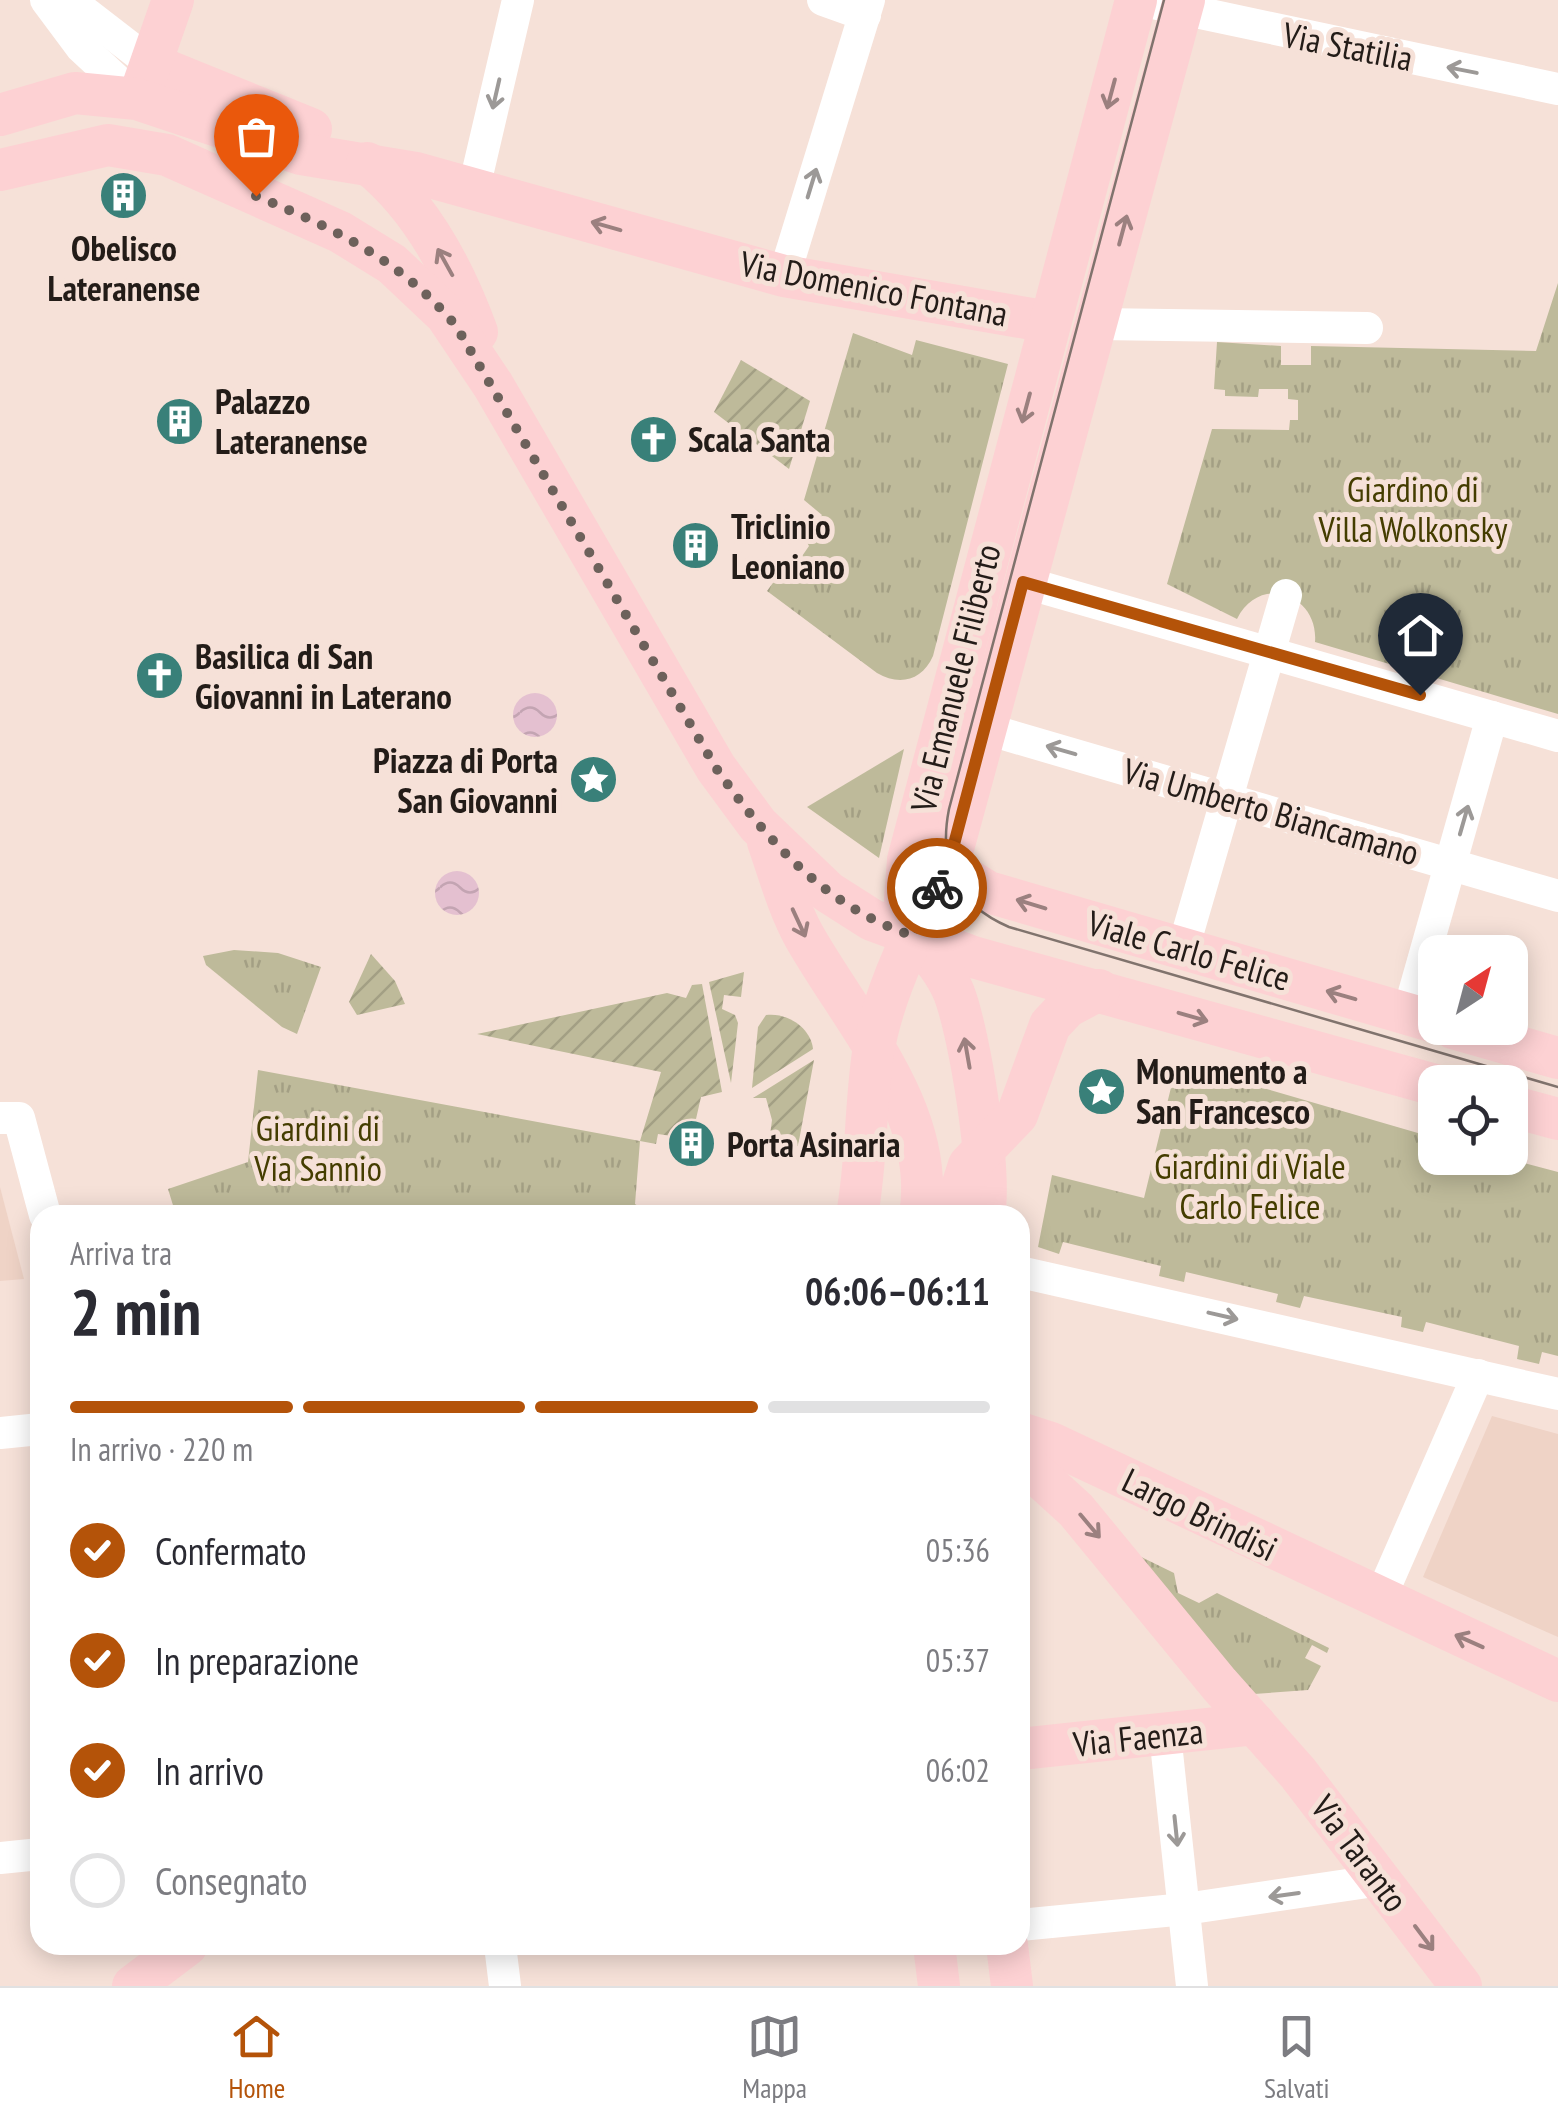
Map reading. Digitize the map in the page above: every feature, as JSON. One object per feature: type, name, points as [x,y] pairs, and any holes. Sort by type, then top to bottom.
[{"type":"main road","points":[[60,153],[145,82],[173,0]]},
{"type":"main road","name":"Via Emanuele Filiberto","points":[[913,936],[905,900],[908,860],[1048,322],[1138,0]]},
{"type":"main road","name":"Via Emanuele Filiberto","points":[[913,936],[948,867],[1182,6]]},
{"type":"main road","points":[[145,82],[195,169]]},
{"type":"main road","name":"Via Domenico Fontana","points":[[0,115],[86,92],[145,82],[301,154],[369,164],[474,188],[784,276],[1048,322]]},
{"type":"main road","points":[[0,170],[97,146],[136,146],[340,232],[392,264],[446,315],[494,385],[716,768],[765,832],[838,899],[872,920],[973,957],[1099,990]]},
{"type":"main road","points":[[369,164],[401,193],[432,239],[473,321],[494,385]]},
{"type":"main road","points":[[765,832],[798,924],[903,1099],[914,1128],[923,1179],[921,1205]]},
{"type":"main road","name":"Viale Carlo Felice","points":[[948,867],[988,892],[1418,1017]]},
{"type":"main road","points":[[850,1205],[874,1052],[895,978],[913,936]]},
{"type":"main road","points":[[913,936],[938,964],[955,998],[983,1149],[984,1205]]},
{"type":"main road","points":[[956,1205],[964,1175],[983,1149],[1014,1121],[1054,1019],[1099,990]]},
{"type":"main road","name":"Viale Carlo Felice","points":[[1099,990],[1418,1079]]},
{"type":"main road","points":[[1513,1045],[1558,1058]]},
{"type":"main road","points":[[1528,1111],[1558,1119]]},
{"type":"main road","points":[[983,1149],[1005,1178],[1012,1205]]},
{"type":"main road","name":"Largo Brindisi","points":[[1030,1436],[1052,1443],[1558,1682]]},
{"type":"main road","name":"Largo Brindisi","points":[[1030,1468],[1088,1522],[1255,1724]]},
{"type":"main road","name":"Via Faenza","points":[[1030,1748],[1255,1724]]},
{"type":"main road","name":"Via Taranto","points":[[1255,1724],[1381,1880],[1460,1986]]},
{"type":"main road","points":[[132,1986],[174,1955]]},
{"type":"main road","points":[[935,1955],[938,1986]]},
{"type":"main road","points":[[1008,1955],[1012,1986]]},
{"type":"street","points":[[46,0],[81,47],[145,82]]},
{"type":"street","points":[[68,0],[145,82]]},
{"type":"street","points":[[474,188],[518,0]]},
{"type":"street","points":[[784,276],[867,7],[823,0]]},
{"type":"street","name":"Via Statilia","points":[[1138,0],[1182,6],[1558,88]]},
{"type":"street","points":[[1098,324],[1367,328]]},
{"type":"street","points":[[1023,582],[1558,736]]},
{"type":"street","points":[[1182,949],[1286,595]]},
{"type":"street","points":[[1437,935],[1451,864],[1492,717]]},
{"type":"street","name":"Via Umberto Biancamano","points":[[983,728],[1558,896]]},
{"type":"street","points":[[0,1118],[19,1118],[41,1205]]},
{"type":"street","points":[[1030,1274],[1558,1394]]},
{"type":"street","points":[[1379,1600],[1478,1375]]},
{"type":"street","points":[[0,1434],[30,1430]]},
{"type":"street","points":[[1165,1734],[1192,1986]]},
{"type":"street","points":[[0,1858],[30,1855]]},
{"type":"street","points":[[1030,1924],[1185,1909],[1381,1880]]},
{"type":"street","points":[[501,1955],[505,1986]]},
{"type":"shaded area","points":[[0,1187],[24,1279],[0,1281]]},
{"type":"shaded area","points":[[1492,1416],[1558,1434],[1558,1637],[1423,1577]]},
{"type":"green space","name":"Giardino di Villa Wolkonsky","points":[[1558,283],[1558,714],[1315,642],[1308,612],[1286,595],[1259,596],[1237,619],[1167,584],[1212,429],[1289,430],[1290,420],[1298,420],[1298,400],[1288,399],[1288,389],[1259,389],[1258,397],[1225,396],[1225,390],[1214,389],[1217,342],[1281,346],[1281,365],[1311,365],[1311,346],[1536,351]]},
{"type":"green space","points":[[853,333],[912,355],[916,340],[1008,364],[933,656],[923,671],[909,679],[877,673],[767,591],[788,562],[798,562],[809,546],[805,539],[822,515],[804,500]]},
{"type":"green space","points":[[741,360],[810,401],[789,469],[714,412]]},
{"type":"green space","points":[[904,749],[879,858],[807,807]]},
{"type":"green space","points":[[234,950],[278,953],[321,967],[297,1034],[282,1027],[206,965],[203,956]]},
{"type":"green space","points":[[371,954],[395,981],[405,1004],[357,1015],[349,1002]]},
{"type":"green space","points":[[744,972],[741,997],[724,995],[722,1009],[735,1015],[738,1023],[731,1083],[709,982]]},
{"type":"green space","points":[[702,984],[722,1092],[701,1097],[696,1119],[699,1140],[658,1134],[656,1144],[640,1141],[661,1072],[477,1034],[667,993],[686,998],[692,985]]},
{"type":"green space","points":[[766,1015],[782,1016],[797,1023],[808,1034],[813,1049],[752,1088],[758,1027]]},
{"type":"green space","points":[[814,1060],[798,1146],[768,1151],[772,1120],[766,1098],[753,1098]]},
{"type":"green space","name":"Giardini di Viale Carlo Felice","points":[[1177,1063],[1418,1133],[1418,1175],[1528,1175],[1528,1164],[1558,1172],[1558,1356],[1542,1352],[1539,1364],[1517,1359],[1519,1346],[1426,1322],[1423,1332],[1401,1327],[1402,1317],[1304,1296],[1300,1308],[1276,1302],[1278,1294],[1186,1272],[1184,1282],[1159,1276],[1161,1266],[1063,1242],[1059,1254],[1038,1247],[1052,1175],[1144,1198]]},
{"type":"green space","name":"Giardini di Via Sannio","points":[[258,1070],[640,1141],[637,1205],[173,1205],[168,1189],[248,1162]]},
{"type":"green space","points":[[1127,1550],[1174,1573],[1178,1593],[1199,1603],[1217,1593],[1329,1648],[1327,1653],[1312,1645],[1305,1658],[1321,1666],[1308,1690],[1254,1694]]},
{"type":"water","points":[[535,693],[551,699],[557,715],[551,731],[535,737],[519,731],[513,715],[519,699]]},
{"type":"water","points":[[457,871],[473,877],[479,893],[473,909],[457,915],[441,909],[435,893],[441,877]]},
{"type":"tram line","points":[[1164,0],[949,809],[949,865],[955,880],[976,907],[1009,927],[1558,1087]]},
{"type":"way so far","points":[[256,196],[340,232],[392,264],[456,326],[716,768],[752,818],[787,856],[850,908],[913,936],[937,888]]},
{"type":"place","name":"Obelisco Lateranense","points":[[124,196]]},
{"type":"place","name":"Palazzo Lateranense","points":[[180,421]]},
{"type":"place","name":"Scala Santa","points":[[653,439]]},
{"type":"place","name":"Triclinio Leoniano","points":[[696,546]]},
{"type":"place","name":"Basilica di San Giovanni in Laterano","points":[[160,676]]},
{"type":"place","name":"Piazza di Porta San Giovanni","points":[[593,780]]},
{"type":"place","name":"Monumento a San Francesco","points":[[1101,1091]]},
{"type":"place","name":"Porta Asinaria","points":[[692,1144]]},
{"type":"route","points":[[937,888],[948,867],[1023,582],[1420,695]]}]
